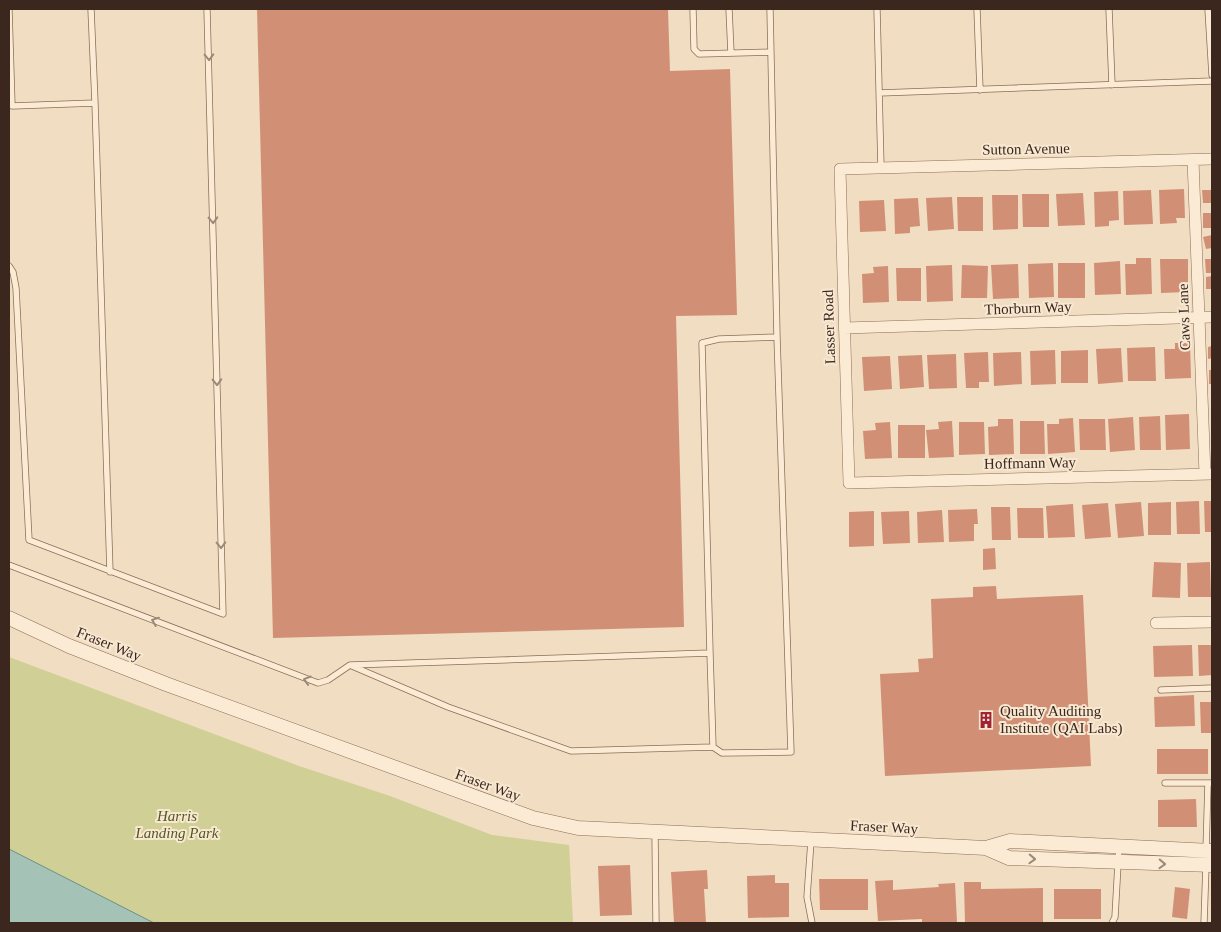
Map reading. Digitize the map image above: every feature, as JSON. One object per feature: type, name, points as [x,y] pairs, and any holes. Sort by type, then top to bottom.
[{"type":"street","name":"Sutton Avenue","points":[[840,169],[1212,159]]},
{"type":"street","name":"Caws Lane","points":[[1193,160],[1199,317],[1209,474]]},
{"type":"street","name":"Lasser Road","points":[[840,169],[849,483]]},
{"type":"street","name":"Thorburn Way","points":[[844,328],[1212,317]]},
{"type":"street","name":"Hoffmann Way","points":[[849,483],[1209,474]]},
{"type":"street","name":"Fraser Way","points":[[9,618],[68,646],[166,684],[533,818],[578,828],[986,848],[1010,841],[1209,851]]},
{"type":"street","points":[[1156,623],[1212,622]]},
{"type":"street","name":"Fraser Way","points":[[986,848],[1010,858],[1209,865]]},
{"type":"lane","points":[[91,9],[110,572]]},
{"type":"lane","points":[[9,266],[13,272],[16,288],[29,540],[223,614],[207,9]]},
{"type":"lane","points":[[693,9],[694,49],[699,54],[771,52]]},
{"type":"lane","points":[[729,9],[730,53]]},
{"type":"lane","points":[[350,665],[448,707],[571,751],[713,747],[722,753],[791,752],[777,337],[770,9]]},
{"type":"lane","points":[[877,9],[881,168]]},
{"type":"lane","points":[[978,9],[980,90]]},
{"type":"lane","points":[[1110,9],[1112,85]]},
{"type":"lane","points":[[1208,9],[1212,75]]},
{"type":"lane","points":[[9,10],[12,106],[95,104]]},
{"type":"lane","points":[[879,93],[1212,82]]},
{"type":"lane","points":[[713,747],[702,343],[719,339],[777,337]]},
{"type":"lane","points":[[9,565],[304,680],[318,683],[328,680],[350,665],[710,653]]},
{"type":"lane","points":[[1161,690],[1212,688]]},
{"type":"lane","points":[[1165,783],[1210,783],[1209,865],[1204,923]]},
{"type":"lane","points":[[655,832],[656,923]]},
{"type":"lane","points":[[811,840],[807,898],[812,923]]},
{"type":"lane","points":[[1112,923],[1115,918],[1118,846]]},
{"type":"green space","name":"Harris Landing Park","points":[[9,657],[299,766],[390,796],[492,835],[569,845],[573,923],[154,923],[9,849]]},
{"type":"shaded area","points":[[9,849],[154,923],[9,923]]},
{"type":"building","points":[[257,9],[668,9],[670,71],[730,69],[737,315],[676,316],[684,627],[273,638]]},
{"type":"building","points":[[1184,189],[1185,218],[1176,218],[1177,223],[1160,224],[1159,190]]},
{"type":"building","points":[[1151,190],[1153,224],[1124,225],[1123,191]]},
{"type":"building","points":[[1202,190],[1212,190],[1212,203],[1203,203]]},
{"type":"building","points":[[1118,191],[1119,220],[1109,221],[1109,226],[1095,227],[1094,192]]},
{"type":"building","points":[[1083,193],[1085,225],[1058,226],[1056,194]]},
{"type":"building","points":[[1022,194],[1049,194],[1049,227],[1023,227]]},
{"type":"building","points":[[992,195],[1018,195],[1018,229],[993,230]]},
{"type":"building","points":[[952,197],[954,229],[928,231],[926,198]]},
{"type":"building","points":[[957,197],[983,197],[983,231],[958,231]]},
{"type":"building","points":[[918,198],[920,226],[910,227],[910,233],[895,234],[894,199]]},
{"type":"building","points":[[884,200],[886,231],[860,232],[859,201]]},
{"type":"building","points":[[1203,213],[1212,213],[1212,228],[1203,228]]},
{"type":"building","points":[[1212,235],[1212,248],[1206,249],[1203,237]]},
{"type":"building","points":[[1136,258],[1151,258],[1152,294],[1126,295],[1125,264],[1136,264]]},
{"type":"building","points":[[1160,259],[1188,259],[1188,292],[1161,293]]},
{"type":"building","points":[[1205,259],[1212,259],[1212,273],[1206,273]]},
{"type":"building","points":[[1120,261],[1121,294],[1095,295],[1094,263]]},
{"type":"building","points":[[1053,263],[1054,297],[1029,298],[1028,264]]},
{"type":"building","points":[[1058,263],[1085,263],[1085,298],[1058,298]]},
{"type":"building","points":[[1018,264],[1019,298],[993,299],[991,265]]},
{"type":"building","points":[[952,265],[953,301],[927,302],[926,266]]},
{"type":"building","points":[[962,265],[988,266],[987,298],[961,298]]},
{"type":"building","points":[[888,266],[889,302],[863,303],[862,274],[874,273],[873,267]]},
{"type":"building","points":[[896,268],[921,268],[921,301],[897,301]]},
{"type":"building","points":[[1212,276],[1212,289],[1206,289],[1206,277]]},
{"type":"building","points":[[1175,343],[1190,343],[1191,378],[1165,379],[1164,349],[1175,349]]},
{"type":"building","points":[[1212,346],[1212,358],[1208,359],[1208,347]]},
{"type":"building","points":[[1155,347],[1156,381],[1128,381],[1127,348]]},
{"type":"building","points":[[1121,348],[1123,382],[1098,384],[1096,349]]},
{"type":"building","points":[[1055,350],[1056,384],[1031,385],[1030,351]]},
{"type":"building","points":[[1088,350],[1088,383],[1061,383],[1061,351]]},
{"type":"building","points":[[988,352],[989,382],[979,382],[979,388],[966,388],[964,353]]},
{"type":"building","points":[[1021,352],[1022,384],[994,386],[993,353]]},
{"type":"building","points":[[956,354],[957,388],[929,389],[927,355]]},
{"type":"building","points":[[922,355],[924,387],[900,389],[898,356]]},
{"type":"building","points":[[890,356],[892,389],[864,391],[862,357]]},
{"type":"building","points":[[1209,370],[1212,370],[1212,384],[1209,384]]},
{"type":"building","points":[[1189,414],[1190,449],[1166,450],[1165,415]]},
{"type":"building","points":[[1160,416],[1161,450],[1140,450],[1139,417]]},
{"type":"building","points":[[1133,417],[1135,450],[1110,452],[1108,419]]},
{"type":"building","points":[[1073,418],[1075,452],[1048,454],[1047,424],[1059,424],[1059,419]]},
{"type":"building","points":[[998,419],[1013,419],[1014,454],[989,455],[988,427],[998,426]]},
{"type":"building","points":[[1079,419],[1105,419],[1106,450],[1080,450]]},
{"type":"building","points":[[952,421],[954,457],[929,458],[926,430],[939,429],[938,422]]},
{"type":"building","points":[[1020,421],[1044,421],[1045,454],[1020,454]]},
{"type":"building","points":[[890,422],[892,458],[865,459],[863,431],[876,430],[875,423]]},
{"type":"building","points":[[959,422],[984,422],[985,454],[959,455]]},
{"type":"building","points":[[898,425],[925,425],[925,458],[898,458]]},
{"type":"building","points":[[1199,501],[1200,534],[1177,534],[1176,502]]},
{"type":"building","points":[[1204,501],[1212,501],[1212,532],[1205,532]]},
{"type":"building","points":[[1141,502],[1144,536],[1118,538],[1115,504]]},
{"type":"building","points":[[1171,502],[1171,535],[1148,535],[1148,503]]},
{"type":"building","points":[[1108,503],[1111,537],[1085,539],[1082,505]]},
{"type":"building","points":[[1073,504],[1075,537],[1048,538],[1046,506]]},
{"type":"building","points":[[991,507],[1010,507],[1011,540],[992,540]]},
{"type":"building","points":[[1017,508],[1043,508],[1044,538],[1018,538]]},
{"type":"building","points":[[977,509],[978,524],[974,524],[974,541],[949,542],[948,510]]},
{"type":"building","points":[[942,510],[944,542],[918,543],[917,512]]},
{"type":"building","points":[[874,511],[874,546],[849,547],[849,512]]},
{"type":"building","points":[[909,511],[910,543],[883,544],[881,512]]},
{"type":"building","points":[[995,548],[996,569],[983,570],[983,549]]},
{"type":"building","points":[[1154,562],[1181,563],[1180,598],[1152,597]]},
{"type":"building","points":[[1210,562],[1211,597],[1188,597],[1187,563]]},
{"type":"building","name":"Quality Auditing Institute (QAI Labs)","points":[[996,586],[997,599],[1083,595],[1091,766],[885,776],[880,674],[919,672],[918,659],[933,658],[931,599],[973,597],[973,587]]},
{"type":"building","points":[[1192,645],[1193,676],[1154,677],[1153,646]]},
{"type":"building","points":[[1198,645],[1212,645],[1212,675],[1199,676]]},
{"type":"building","points":[[1194,695],[1195,726],[1155,727],[1154,697]]},
{"type":"building","points":[[1200,702],[1212,702],[1212,733],[1201,733]]},
{"type":"building","points":[[1157,749],[1208,749],[1208,774],[1157,774]]},
{"type":"building","points":[[1196,799],[1197,827],[1158,827],[1158,800]]},
{"type":"building","points":[[630,865],[632,915],[600,916],[598,866]]},
{"type":"building","points":[[707,870],[708,889],[704,889],[706,923],[674,923],[671,872]]},
{"type":"building","points":[[775,875],[775,883],[789,883],[789,917],[748,918],[747,876]]},
{"type":"building","points":[[819,879],[868,879],[868,910],[820,910]]},
{"type":"building","points":[[893,880],[893,890],[939,887],[938,884],[955,883],[957,922],[922,923],[922,919],[878,921],[875,881]]},
{"type":"building","points":[[964,882],[981,882],[981,889],[1043,888],[1043,923],[965,923]]},
{"type":"building","points":[[1175,887],[1190,889],[1187,919],[1172,917]]},
{"type":"building","points":[[1054,889],[1101,889],[1101,919],[1054,919]]},
{"type":"place","name":"Quality Auditing Institute (QAI Labs)","points":[[986,720]]}]
